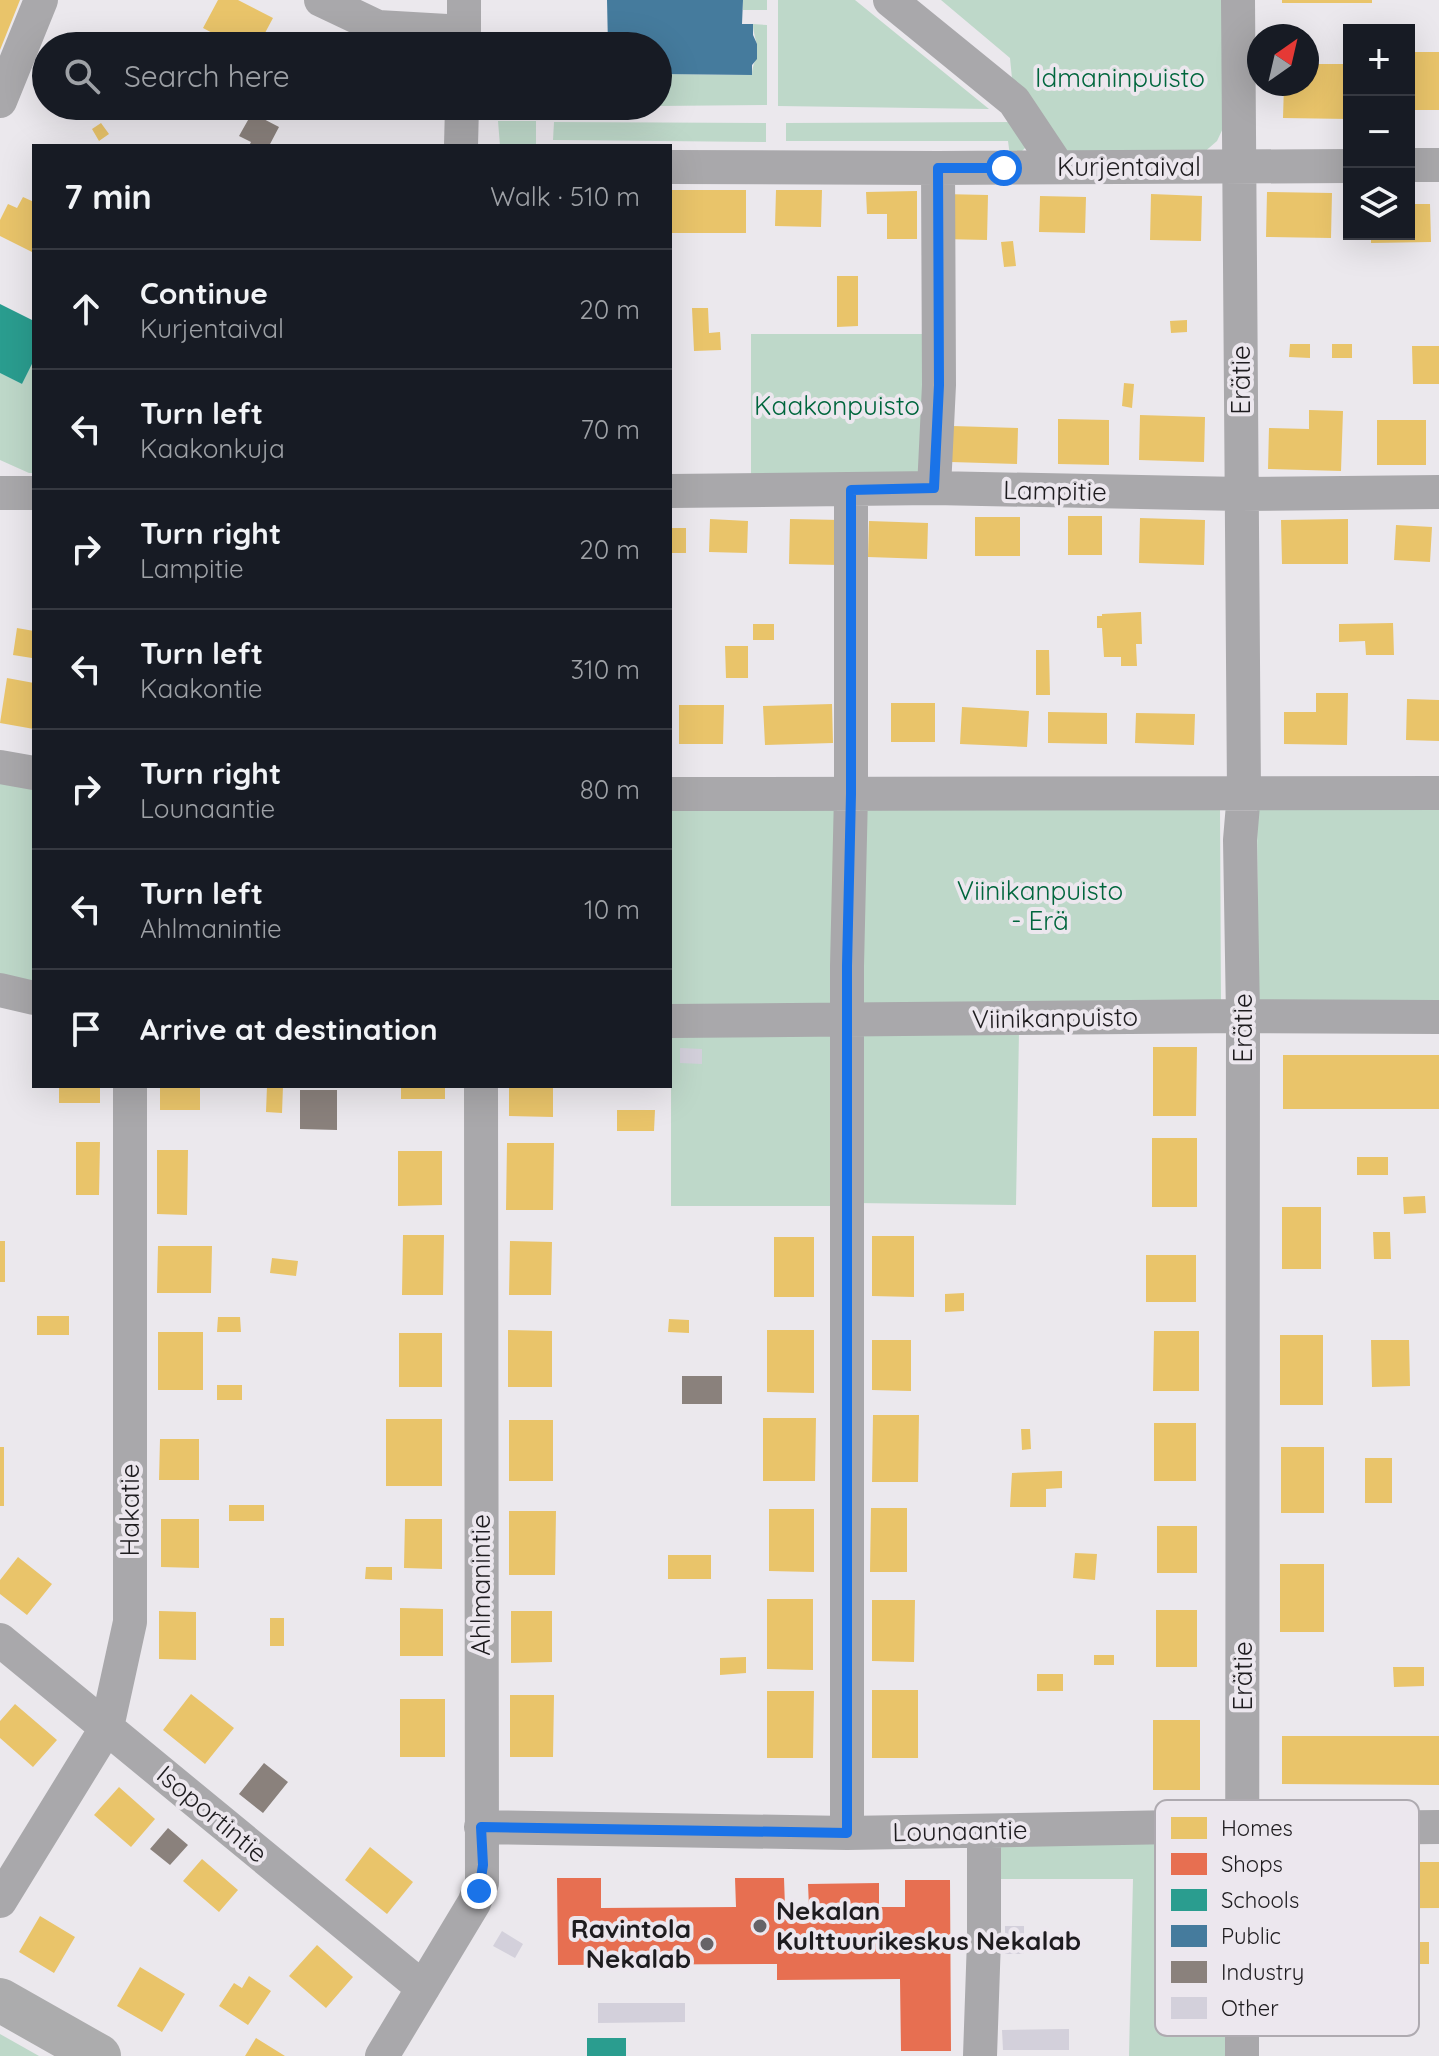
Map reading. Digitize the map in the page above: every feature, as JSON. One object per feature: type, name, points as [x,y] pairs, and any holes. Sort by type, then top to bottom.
[{"type":"main road","points":[[0,2000],[99,2056]]},
{"type":"street","points":[[0,101],[41,0]]},
{"type":"street","points":[[321,0],[378,27],[464,26]]},
{"type":"street","points":[[890,0],[1014,101],[1058,167]]},
{"type":"street","name":"Erätie","points":[[1238,0],[1244,793],[1240,840],[1243,1016],[1243,1800]]},
{"type":"street","points":[[461,144],[462,120]]},
{"type":"street","points":[[1415,165],[1439,165]]},
{"type":"street","name":"Kurjentaival","points":[[672,167],[1343,166]]},
{"type":"street","points":[[934,488],[939,385],[938,168]]},
{"type":"street","name":"Lampitie","points":[[672,491],[934,488],[1241,494],[1439,492]]},
{"type":"street","points":[[847,1833],[847,1020],[851,490]]},
{"type":"street","points":[[0,494],[32,493]]},
{"type":"street","points":[[0,767],[32,773]]},
{"type":"street","points":[[672,794],[1439,793]]},
{"type":"street","points":[[0,990],[32,998]]},
{"type":"street","name":"Viinikanpuisto","points":[[672,1021],[1439,1017]]},
{"type":"street","name":"Hakatie","points":[[0,1901],[107,1727],[130,1622],[130,1088]]},
{"type":"street","name":"Ahlmanintie","points":[[382,2056],[479,1891],[483,1865],[481,1088]]},
{"type":"street","name":"Isoportintie","points":[[0,1640],[423,1988]]},
{"type":"street","name":"Lounaantie","points":[[481,1827],[847,1833],[1155,1827]]},
{"type":"street","name":"Lounaantie","points":[[1419,1827],[1439,1827]]},
{"type":"street","points":[[980,2056],[984,1831]]},
{"type":"street","name":"Erätie","points":[[1242,2036],[1242,2056]]},
{"type":"green space","points":[[743,0],[767,0],[767,10],[743,10]]},
{"type":"green space","points":[[778,0],[855,0],[989,109],[778,106]]},
{"type":"green space","name":"Idmaninpuisto","points":[[941,0],[1225,0],[1225,124],[1217,141],[1202,154],[1065,154],[1013,89],[1010,58]]},
{"type":"green space","points":[[753,24],[767,25],[767,105],[672,106],[672,74],[752,75],[757,50]]},
{"type":"green space","points":[[498,121],[536,121],[536,144],[500,144]]},
{"type":"green space","points":[[554,122],[766,123],[766,142],[553,140]]},
{"type":"green space","points":[[1017,122],[1026,147],[1010,156],[1008,141],[786,141],[786,123]]},
{"type":"green space","name":"Kaakonpuisto","points":[[751,334],[922,334],[923,478],[751,478]]},
{"type":"green space","points":[[32,364],[32,473],[0,460],[0,373],[22,384]]},
{"type":"green space","points":[[0,779],[32,786],[32,984],[0,976]]},
{"type":"green space","points":[[1257,802],[1439,806],[1439,1004],[1258,1004]]},
{"type":"green space","points":[[672,807],[837,808],[837,1006],[672,1005]]},
{"type":"green space","name":"Viinikanpuisto - Erä","points":[[860,807],[1220,807],[1221,1004],[860,1004]]},
{"type":"green space","points":[[857,1028],[1019,1031],[1016,1205],[855,1203]]},
{"type":"green space","points":[[672,1029],[833,1029],[834,1206],[671,1206]]},
{"type":"green space","points":[[978,1841],[1155,1841],[1155,2036],[1227,2036],[1227,2056],[1129,2056],[1133,1879],[998,1879]]},
{"type":"green space","points":[[0,2034],[39,2056],[0,2056]]},
{"type":"building: Homes","points":[[0,0],[20,0],[0,50]]},
{"type":"building: Homes","points":[[218,0],[238,0],[273,18],[266,32],[211,32],[203,28]]},
{"type":"building: Homes","points":[[1282,0],[1372,0],[1372,3],[1282,3]]},
{"type":"building: Homes","points":[[1415,52],[1439,52],[1439,110],[1415,110]]},
{"type":"building: Homes","points":[[1319,64],[1343,64],[1343,119],[1283,118],[1284,96],[1319,96]]},
{"type":"building: Homes","points":[[101,123],[109,134],[99,141],[92,129]]},
{"type":"building: Homes","points":[[672,190],[746,190],[746,233],[672,233]]},
{"type":"building: Homes","points":[[776,190],[822,190],[821,227],[775,226]]},
{"type":"building: Homes","points":[[917,191],[917,239],[887,239],[887,214],[867,214],[866,192]]},
{"type":"building: Homes","points":[[1267,192],[1332,193],[1331,238],[1266,237]]},
{"type":"building: Homes","points":[[942,194],[988,195],[987,240],[942,239]]},
{"type":"building: Homes","points":[[1151,194],[1202,196],[1201,241],[1150,240]]},
{"type":"building: Homes","points":[[1040,196],[1086,197],[1085,233],[1039,232]]},
{"type":"building: Homes","points":[[23,197],[32,201],[32,252],[0,236],[0,220],[8,204],[17,208]]},
{"type":"building: Homes","points":[[1415,204],[1430,204],[1431,242],[1371,243],[1371,240],[1415,240]]},
{"type":"building: Homes","points":[[1013,241],[1016,266],[1004,267],[1001,242]]},
{"type":"building: Homes","points":[[837,276],[858,276],[858,326],[837,327]]},
{"type":"building: Homes","points":[[692,308],[708,308],[709,333],[720,332],[721,350],[694,351]]},
{"type":"building: Homes","points":[[1187,320],[1187,332],[1171,333],[1170,321]]},
{"type":"building: Homes","points":[[1290,344],[1310,344],[1310,358],[1289,357]]},
{"type":"building: Homes","points":[[1332,344],[1352,344],[1352,358],[1332,358]]},
{"type":"building: Homes","points":[[1412,346],[1439,346],[1439,384],[1413,384]]},
{"type":"building: Homes","points":[[1124,383],[1134,384],[1132,408],[1122,406]]},
{"type":"building: Homes","points":[[1309,410],[1343,411],[1341,471],[1268,469],[1269,428],[1309,429]]},
{"type":"building: Homes","points":[[1140,415],[1205,417],[1204,462],[1139,460]]},
{"type":"building: Homes","points":[[1058,419],[1109,420],[1109,465],[1058,464]]},
{"type":"building: Homes","points":[[1377,420],[1426,420],[1426,465],[1377,465]]},
{"type":"building: Homes","points":[[952,426],[1018,428],[1017,464],[951,462]]},
{"type":"building: Homes","points":[[1068,516],[1102,516],[1102,555],[1068,555]]},
{"type":"building: Homes","points":[[975,517],[1020,517],[1020,556],[975,556]]},
{"type":"building: Homes","points":[[1140,518],[1205,520],[1204,565],[1139,563]]},
{"type":"building: Homes","points":[[710,519],[748,521],[747,553],[709,552]]},
{"type":"building: Homes","points":[[790,519],[841,520],[840,565],[789,564]]},
{"type":"building: Homes","points":[[1348,519],[1348,564],[1282,564],[1281,520]]},
{"type":"building: Homes","points":[[869,521],[928,523],[927,559],[868,557]]},
{"type":"building: Homes","points":[[1396,525],[1432,527],[1430,562],[1394,560]]},
{"type":"building: Homes","points":[[672,528],[686,528],[686,553],[672,553]]},
{"type":"building: Homes","points":[[1141,612],[1142,644],[1136,644],[1137,666],[1121,666],[1121,657],[1104,657],[1102,628],[1097,628],[1097,616]]},
{"type":"building: Homes","points":[[1393,623],[1394,655],[1366,655],[1365,641],[1339,642],[1339,624]]},
{"type":"building: Homes","points":[[753,624],[774,624],[774,640],[753,640]]},
{"type":"building: Homes","points":[[17,628],[32,631],[32,658],[13,655]]},
{"type":"building: Homes","points":[[725,646],[748,646],[748,678],[726,678]]},
{"type":"building: Homes","points":[[1036,650],[1049,650],[1050,695],[1036,695]]},
{"type":"building: Homes","points":[[7,678],[32,683],[32,729],[0,723]]},
{"type":"building: Homes","points":[[1316,693],[1348,693],[1347,745],[1284,744],[1284,712],[1316,712]]},
{"type":"building: Homes","points":[[1407,699],[1439,700],[1439,741],[1406,740]]},
{"type":"building: Homes","points":[[891,703],[935,703],[935,742],[891,742]]},
{"type":"building: Homes","points":[[832,704],[833,743],[765,745],[763,706]]},
{"type":"building: Homes","points":[[679,705],[724,705],[723,744],[679,744]]},
{"type":"building: Homes","points":[[962,707],[1029,711],[1027,747],[960,744]]},
{"type":"building: Homes","points":[[1048,712],[1107,713],[1107,744],[1048,743]]},
{"type":"building: Homes","points":[[1136,713],[1195,714],[1194,745],[1135,743]]},
{"type":"building: Homes","points":[[1153,1047],[1197,1047],[1196,1116],[1153,1116]]},
{"type":"building: Homes","points":[[1283,1055],[1439,1055],[1439,1109],[1283,1109]]},
{"type":"building: Homes","points":[[59,1088],[100,1088],[100,1103],[59,1103]]},
{"type":"building: Homes","points":[[160,1088],[200,1088],[200,1110],[160,1110]]},
{"type":"building: Homes","points":[[267,1088],[283,1088],[282,1113],[266,1112]]},
{"type":"building: Homes","points":[[401,1088],[445,1088],[445,1099],[401,1099]]},
{"type":"building: Homes","points":[[509,1088],[553,1088],[553,1117],[509,1116]]},
{"type":"building: Homes","points":[[617,1110],[655,1110],[654,1131],[617,1131]]},
{"type":"building: Homes","points":[[1152,1138],[1197,1138],[1197,1207],[1152,1207]]},
{"type":"building: Homes","points":[[76,1142],[100,1142],[99,1195],[76,1195]]},
{"type":"building: Homes","points":[[507,1143],[554,1143],[553,1210],[506,1210]]},
{"type":"building: Homes","points":[[157,1150],[188,1150],[187,1215],[157,1214]]},
{"type":"building: Homes","points":[[398,1151],[442,1151],[442,1205],[398,1206]]},
{"type":"building: Homes","points":[[1357,1157],[1388,1157],[1388,1175],[1357,1175]]},
{"type":"building: Homes","points":[[1425,1196],[1426,1213],[1404,1214],[1403,1197]]},
{"type":"building: Homes","points":[[1282,1207],[1321,1207],[1321,1269],[1282,1269]]},
{"type":"building: Homes","points":[[1373,1232],[1390,1232],[1391,1259],[1374,1259]]},
{"type":"building: Homes","points":[[403,1235],[444,1235],[443,1295],[402,1295]]},
{"type":"building: Homes","points":[[872,1236],[914,1236],[914,1297],[872,1296]]},
{"type":"building: Homes","points":[[774,1237],[814,1237],[814,1297],[774,1297]]},
{"type":"building: Homes","points":[[0,1241],[5,1241],[5,1282],[0,1282]]},
{"type":"building: Homes","points":[[510,1241],[552,1242],[551,1295],[509,1295]]},
{"type":"building: Homes","points":[[158,1246],[212,1246],[211,1293],[157,1293]]},
{"type":"building: Homes","points":[[1146,1255],[1196,1255],[1196,1302],[1146,1302]]},
{"type":"building: Homes","points":[[272,1258],[298,1261],[296,1276],[270,1273]]},
{"type":"building: Homes","points":[[964,1293],[964,1311],[945,1312],[945,1294]]},
{"type":"building: Homes","points":[[37,1316],[69,1316],[69,1335],[37,1335]]},
{"type":"building: Homes","points":[[218,1317],[240,1317],[241,1332],[217,1332]]},
{"type":"building: Homes","points":[[669,1319],[689,1320],[689,1333],[668,1332]]},
{"type":"building: Homes","points":[[508,1330],[552,1331],[552,1387],[508,1387]]},
{"type":"building: Homes","points":[[767,1330],[814,1330],[814,1393],[767,1392]]},
{"type":"building: Homes","points":[[1154,1331],[1199,1331],[1199,1391],[1153,1391]]},
{"type":"building: Homes","points":[[158,1332],[203,1332],[203,1390],[158,1390]]},
{"type":"building: Homes","points":[[399,1333],[442,1333],[442,1387],[399,1387]]},
{"type":"building: Homes","points":[[1280,1335],[1323,1335],[1323,1405],[1280,1405]]},
{"type":"building: Homes","points":[[872,1340],[911,1340],[911,1391],[872,1390]]},
{"type":"building: Homes","points":[[1371,1340],[1409,1340],[1410,1386],[1372,1387]]},
{"type":"building: Homes","points":[[217,1385],[242,1385],[242,1400],[217,1400]]},
{"type":"building: Homes","points":[[873,1415],[919,1415],[918,1482],[872,1482]]},
{"type":"building: Homes","points":[[763,1418],[816,1418],[815,1481],[763,1481]]},
{"type":"building: Homes","points":[[386,1419],[442,1419],[442,1486],[386,1486]]},
{"type":"building: Homes","points":[[509,1420],[553,1420],[553,1481],[509,1481]]},
{"type":"building: Homes","points":[[1154,1423],[1196,1423],[1196,1481],[1154,1481]]},
{"type":"building: Homes","points":[[1021,1429],[1030,1429],[1031,1449],[1022,1450]]},
{"type":"building: Homes","points":[[160,1439],[199,1439],[199,1480],[159,1480]]},
{"type":"building: Homes","points":[[0,1447],[4,1447],[4,1506],[0,1506]]},
{"type":"building: Homes","points":[[1281,1447],[1324,1447],[1324,1513],[1281,1513]]},
{"type":"building: Homes","points":[[1365,1458],[1392,1458],[1392,1503],[1365,1503]]},
{"type":"building: Homes","points":[[1062,1471],[1062,1488],[1046,1489],[1046,1507],[1010,1507],[1012,1473]]},
{"type":"building: Homes","points":[[229,1505],[264,1505],[264,1521],[229,1521]]},
{"type":"building: Homes","points":[[871,1508],[907,1508],[907,1572],[870,1572]]},
{"type":"building: Homes","points":[[769,1509],[814,1509],[814,1572],[769,1571]]},
{"type":"building: Homes","points":[[509,1511],[556,1511],[555,1575],[509,1575]]},
{"type":"building: Homes","points":[[161,1519],[199,1519],[199,1568],[161,1567]]},
{"type":"building: Homes","points":[[405,1519],[442,1519],[442,1569],[404,1568]]},
{"type":"building: Homes","points":[[1157,1526],[1197,1526],[1197,1573],[1157,1573]]},
{"type":"building: Homes","points":[[1075,1553],[1097,1554],[1095,1580],[1073,1578]]},
{"type":"building: Homes","points":[[668,1555],[711,1555],[711,1579],[668,1579]]},
{"type":"building: Homes","points":[[18,1557],[52,1584],[27,1615],[0,1594],[0,1580]]},
{"type":"building: Homes","points":[[1280,1564],[1324,1564],[1324,1632],[1280,1632]]},
{"type":"building: Homes","points":[[366,1567],[392,1567],[392,1580],[365,1579]]},
{"type":"building: Homes","points":[[767,1599],[813,1599],[813,1670],[767,1669]]},
{"type":"building: Homes","points":[[872,1600],[915,1600],[914,1662],[872,1661]]},
{"type":"building: Homes","points":[[400,1608],[443,1609],[443,1656],[400,1656]]},
{"type":"building: Homes","points":[[1156,1610],[1197,1610],[1197,1667],[1156,1667]]},
{"type":"building: Homes","points":[[159,1611],[196,1612],[196,1660],[159,1659]]},
{"type":"building: Homes","points":[[511,1611],[552,1611],[552,1662],[511,1663]]},
{"type":"building: Homes","points":[[270,1618],[284,1618],[284,1646],[270,1646]]},
{"type":"building: Homes","points":[[1094,1655],[1114,1655],[1114,1665],[1094,1665]]},
{"type":"building: Homes","points":[[746,1657],[746,1673],[720,1675],[720,1658]]},
{"type":"building: Homes","points":[[1393,1667],[1424,1667],[1424,1686],[1394,1687]]},
{"type":"building: Homes","points":[[1037,1674],[1063,1674],[1063,1691],[1037,1691]]},
{"type":"building: Homes","points":[[872,1690],[918,1690],[918,1758],[872,1758]]},
{"type":"building: Homes","points":[[767,1691],[814,1691],[813,1758],[767,1758]]},
{"type":"building: Homes","points":[[191,1694],[234,1728],[205,1764],[163,1730]]},
{"type":"building: Homes","points":[[510,1695],[554,1695],[553,1757],[510,1757]]},
{"type":"building: Homes","points":[[400,1699],[445,1699],[445,1757],[400,1757]]},
{"type":"building: Homes","points":[[15,1704],[57,1740],[33,1767],[0,1738],[0,1721]]},
{"type":"building: Homes","points":[[1153,1720],[1200,1720],[1200,1790],[1153,1790]]},
{"type":"building: Homes","points":[[1282,1736],[1439,1736],[1439,1785],[1282,1784]]},
{"type":"building: Homes","points":[[119,1787],[155,1819],[131,1847],[94,1815]]},
{"type":"building: Homes","points":[[370,1847],[413,1882],[387,1914],[345,1880]]},
{"type":"building: Homes","points":[[202,1859],[238,1890],[219,1912],[183,1881]]},
{"type":"building: Homes","points":[[1419,1862],[1439,1862],[1439,1908],[1419,1908]]},
{"type":"building: Homes","points":[[40,1916],[75,1937],[54,1973],[19,1952]]},
{"type":"building: Homes","points":[[1419,1942],[1429,1942],[1429,1964],[1419,1964]]},
{"type":"building: Homes","points":[[317,1945],[353,1977],[326,2008],[289,1976]]},
{"type":"building: Homes","points":[[140,1967],[185,1994],[162,2032],[117,2006]]},
{"type":"building: Homes","points":[[249,1976],[271,1991],[248,2025],[219,2006],[234,1983],[242,1988]]},
{"type":"building: Homes","points":[[256,2038],[285,2056],[245,2056]]},
{"type":"building: Shops","points":[[557,1878],[601,1878],[601,1908],[736,1907],[735,1878],[784,1878],[785,1907],[809,1907],[808,1884],[879,1883],[879,1907],[905,1907],[905,1880],[950,1880],[951,2051],[901,2051],[900,1979],[777,1980],[777,1964],[558,1965]]},
{"type":"building: Schools","points":[[0,304],[32,320],[32,364],[22,384],[0,373]]},
{"type":"building: Schools","points":[[587,2038],[626,2038],[626,2056],[587,2056]]},
{"type":"building: Public","points":[[607,0],[743,0],[742,24],[753,24],[757,59],[752,65],[752,75],[672,74],[672,32],[608,32]]},
{"type":"building: Industry","points":[[248,120],[266,120],[279,127],[270,144],[250,144],[239,136]]},
{"type":"building: Industry","points":[[300,1090],[337,1090],[337,1130],[300,1129]]},
{"type":"building: Industry","points":[[682,1376],[722,1376],[722,1404],[682,1404]]},
{"type":"building: Industry","points":[[264,1763],[288,1782],[263,1813],[239,1794]]},
{"type":"building: Industry","points":[[168,1828],[188,1845],[170,1865],[150,1849]]},
{"type":"building: Other","points":[[680,1048],[702,1049],[702,1064],[680,1063]]},
{"type":"building: Other","points":[[1005,1926],[1024,1926],[1024,1954],[1005,1954]]},
{"type":"building: Other","points":[[502,1931],[523,1944],[515,1958],[493,1946]]},
{"type":"building: Other","points":[[598,2003],[685,2003],[685,2022],[598,2023]]},
{"type":"building: Other","points":[[1069,2029],[1069,2050],[1003,2050],[1002,2030]]},
{"type":"place","name":"Nekalan Kulttuurikeskus Nekalab","points":[[760,1926]]},
{"type":"place","name":"Ravintola Nekalab","points":[[707,1944]]},
{"type":"route","points":[[479,1891],[483,1865],[481,1827],[847,1833],[847,966],[851,794],[851,490],[934,488],[939,385],[938,168],[1004,168]]}]
